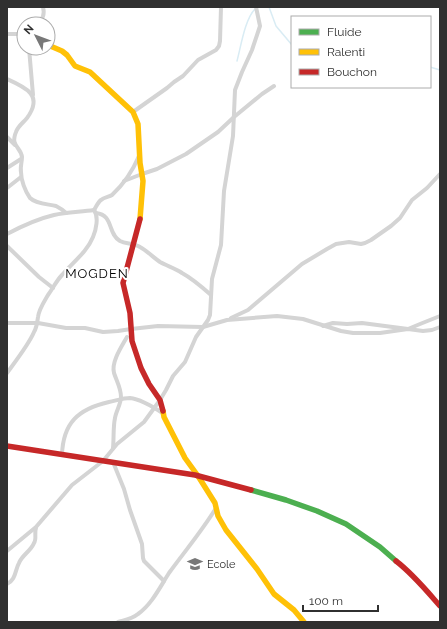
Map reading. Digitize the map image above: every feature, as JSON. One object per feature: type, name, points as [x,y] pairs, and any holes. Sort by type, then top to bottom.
[{"type":"street","points":[[133,112],[183,76],[198,60],[216,50],[220,41],[221,7]]},
{"type":"street","points":[[7,551],[36,527],[72,485],[103,461],[117,444],[144,422],[160,400],[173,376],[185,362],[196,337],[208,320],[210,315],[212,279],[221,246],[224,191],[233,136],[235,90],[252,50],[260,26],[256,7]]},
{"type":"street","points":[[56,48],[67,55],[75,66],[90,72],[133,112],[138,124],[143,181],[140,220],[123,284],[130,313],[132,341],[141,368],[149,384],[160,400],[164,417],[186,458],[215,503],[218,516],[226,530],[257,569],[274,594],[294,610],[304,622]]},
{"type":"street","points":[[15,146],[14,138],[18,128],[28,117],[34,103],[30,56]]},
{"type":"street","points":[[7,79],[23,86],[30,91],[33,96]]},
{"type":"street","points":[[124,181],[157,169],[186,154],[218,132],[262,94],[274,86]]},
{"type":"street","points":[[7,137],[22,156],[21,177],[30,197],[34,201],[56,206],[66,213]]},
{"type":"street","points":[[7,373],[32,337],[38,323],[40,308],[47,296],[60,276],[90,244],[94,235],[97,221],[95,212],[100,200],[110,196],[124,181],[134,168],[140,156]]},
{"type":"street","points":[[7,168],[21,160]]},
{"type":"street","points":[[7,323],[38,323],[66,328],[85,328],[103,332],[158,326],[203,327],[227,320],[248,310],[302,264],[326,249],[336,244],[349,242],[361,244],[376,237],[400,218],[412,200],[427,188],[440,174]]},
{"type":"street","points":[[7,188],[21,177]]},
{"type":"street","points":[[7,234],[54,215],[77,211],[103,214],[108,220],[115,237],[124,242],[134,244],[162,263],[182,272],[211,295]]},
{"type":"street","points":[[7,246],[39,277],[53,288]]},
{"type":"street","points":[[227,320],[277,316],[302,320],[353,333],[380,333],[408,329],[440,316]]},
{"type":"street","points":[[323,326],[333,323],[362,323],[423,331],[440,327]]},
{"type":"street","points":[[118,331],[132,341]]},
{"type":"street","points":[[113,448],[115,417],[121,399],[121,392],[113,366],[119,350],[127,337]]},
{"type":"street","points":[[62,455],[62,445],[65,432],[71,422],[86,410],[121,399],[130,398],[164,414]]},
{"type":"street","points":[[7,446],[198,476],[235,484],[317,511],[346,524],[380,547],[409,571],[440,606]]},
{"type":"street","points":[[113,462],[124,489],[142,544],[144,561],[164,581]]},
{"type":"street","points":[[118,622],[134,617],[152,600],[216,508]]},
{"type":"street","points":[[7,584],[13,579],[19,562],[34,543],[36,539],[36,527]]},
{"type":"waterway","points":[[269,7],[276,26],[291,44]]},
{"type":"waterway","points":[[237,61],[246,26],[255,9]]},
{"type":"waterway","points":[[431,67],[440,70]]},
{"type":"traffic: fast","points":[[251,490],[317,511],[346,524],[380,547],[396,561]]},
{"type":"traffic: slow","points":[[56,48],[67,55],[75,66],[90,72],[133,112],[138,124],[140,163],[143,181],[140,219]]},
{"type":"traffic: slow","points":[[163,411],[164,417],[185,458],[215,503],[218,516],[226,530],[257,569],[274,594],[294,610],[304,622]]},
{"type":"traffic: jam","points":[[140,219],[123,283],[130,313],[132,341],[141,368],[149,384],[160,400],[163,411]]},
{"type":"traffic: jam","points":[[7,446],[195,475],[251,490]]},
{"type":"traffic: jam","points":[[396,561],[414,577],[440,606]]},
{"type":"place","name":"Ecole","points":[[195,564]]},
{"type":"district","name":"MOGDEN","points":[[97,273]]}]
